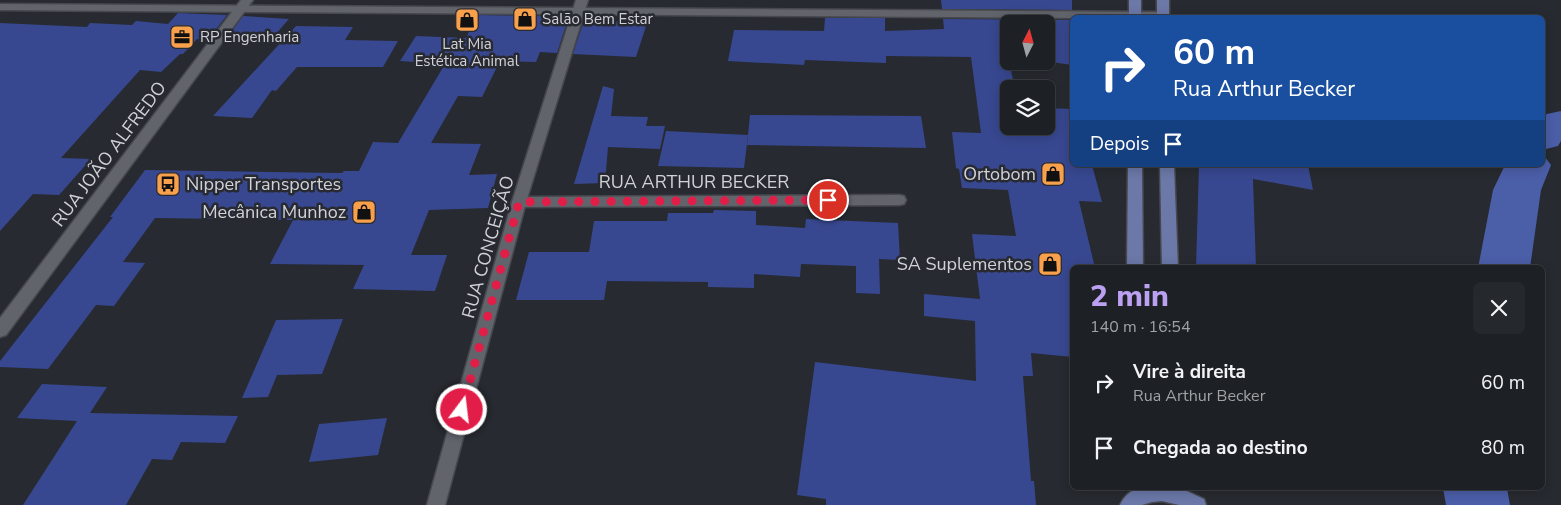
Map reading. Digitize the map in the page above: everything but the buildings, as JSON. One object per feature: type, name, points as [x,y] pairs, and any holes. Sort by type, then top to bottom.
[{"type":"main road","points":[[1135,0],[1135,15]]},
{"type":"main road","points":[[1163,0],[1163,15]]},
{"type":"main road","points":[[1135,167],[1135,265]]},
{"type":"main road","points":[[1167,167],[1170,265]]},
{"type":"main road","points":[[1131,498],[1160,492],[1194,498]]},
{"type":"street","points":[[0,7],[244,4],[580,5],[1085,15]]},
{"type":"street","name":"RUA JOÃO ALFREDO","points":[[0,330],[244,4]]},
{"type":"street","name":"RUA CONCEIÇÃO","points":[[436,505],[519,202],[580,5]]},
{"type":"street","name":"RUA ARTHUR BECKER","points":[[519,202],[899,200]]},
{"type":"waterway","points":[[1545,129],[1561,126]]},
{"type":"waterway","points":[[1504,265],[1517,190],[1527,167]]},
{"type":"waterway","points":[[1475,490],[1478,505]]},
{"type":"place","name":"Salão Bem Estar","points":[[525,19]]},
{"type":"place","name":"Lat Mia Estética Animal","points":[[467,20]]},
{"type":"place","name":"RP Engenharia","points":[[182,37]]},
{"type":"place","name":"Ortobom","points":[[1053,174]]},
{"type":"place","name":"Nipper Transportes","points":[[168,184]]},
{"type":"place","name":"Mecânica Munhoz","points":[[364,212]]},
{"type":"place","name":"SA Suplementos","points":[[1050,264]]},
{"type":"route","points":[[462,410],[519,202],[828,200]]}]
